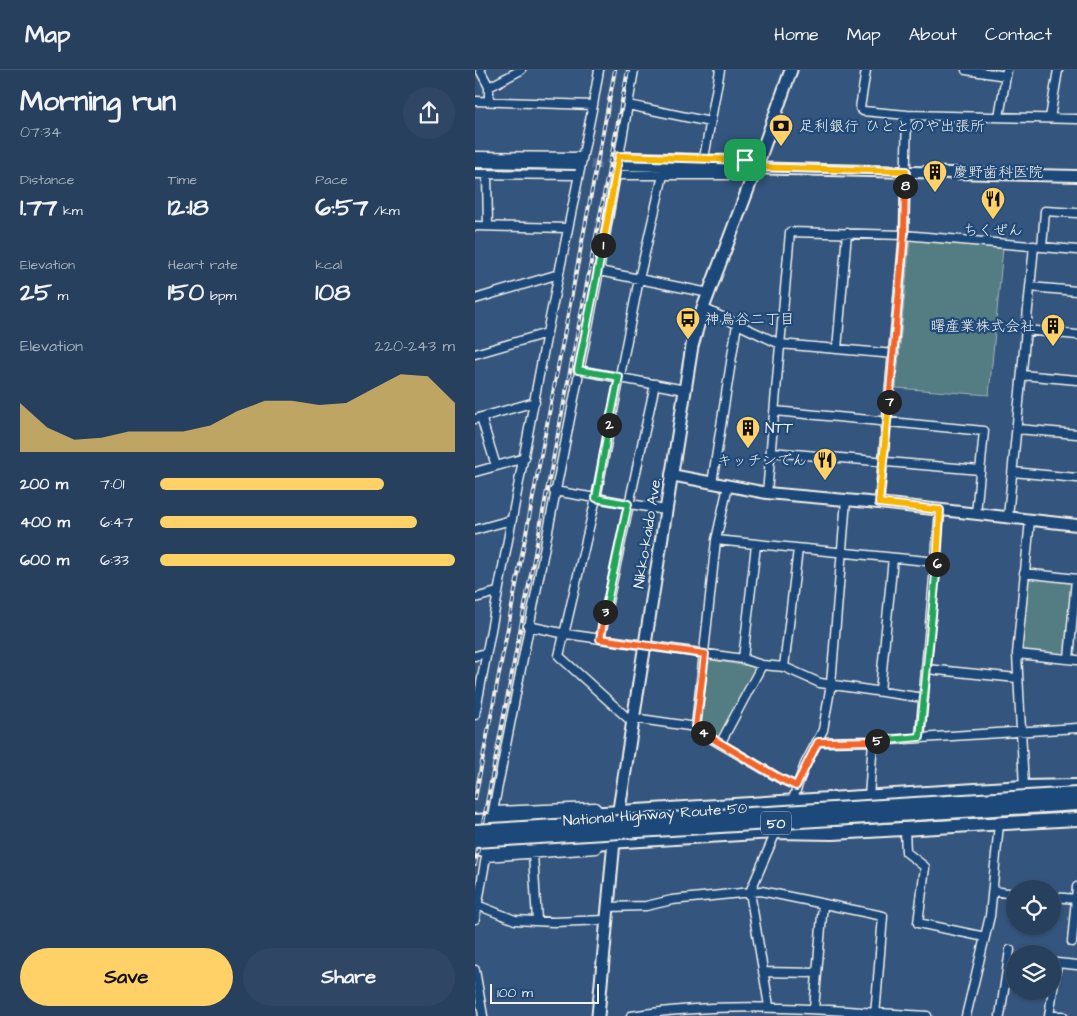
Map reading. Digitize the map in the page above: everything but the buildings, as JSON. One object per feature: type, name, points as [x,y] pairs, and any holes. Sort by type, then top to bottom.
[{"type":"highway","points":[[475,822],[1024,787],[1077,786]]},
{"type":"highway","name":"National Highway Route 50","points":[[475,831],[1077,794]]},
{"type":"highway","name":"National Highway Route 50","points":[[475,841],[1077,804]]},
{"type":"highway","points":[[481,853],[545,845],[614,841],[776,832],[833,833],[905,830],[1077,819]]},
{"type":"main road","name":"Nikko-kaido Ave.","points":[[598,1016],[614,841],[692,346],[703,308],[791,70]]},
{"type":"street","points":[[480,70],[489,87],[489,101]]},
{"type":"street","points":[[489,87],[521,70]]},
{"type":"street","points":[[475,715],[578,176],[579,160],[593,105],[599,70]]},
{"type":"street","points":[[601,813],[595,807],[493,811],[554,491],[599,271],[615,175],[620,160],[634,70]]},
{"type":"street","points":[[704,158],[720,70]]},
{"type":"street","points":[[867,70],[860,108],[863,111],[907,115],[1077,119]]},
{"type":"street","points":[[966,70],[1006,73],[999,117]]},
{"type":"street","points":[[1050,118],[1058,70]]},
{"type":"street","points":[[475,101],[593,105]]},
{"type":"street","points":[[628,105],[711,122]]},
{"type":"street","points":[[879,503],[904,235],[907,115]]},
{"type":"street","points":[[475,156],[579,160]]},
{"type":"street","points":[[620,160],[704,158],[745,160],[754,167]]},
{"type":"street","points":[[475,162],[579,160]]},
{"type":"street","points":[[620,160],[754,167],[1077,176]]},
{"type":"street","points":[[615,175],[737,175],[754,167]]},
{"type":"street","points":[[475,174],[578,176]]},
{"type":"street","points":[[487,174],[488,226]]},
{"type":"street","points":[[663,175],[639,279],[596,498],[559,656],[632,720],[696,727],[700,732],[796,786]]},
{"type":"street","points":[[1008,517],[1031,287],[1045,211],[1077,213]]},
{"type":"street","points":[[475,226],[568,228]]},
{"type":"street","points":[[767,493],[790,232],[904,235],[1077,250]]},
{"type":"street","points":[[837,349],[847,233]]},
{"type":"street","points":[[599,271],[709,293]]},
{"type":"street","points":[[475,299],[559,274]]},
{"type":"street","points":[[1031,287],[1077,291]]},
{"type":"street","points":[[703,308],[780,344],[894,354]]},
{"type":"street","points":[[712,483],[737,324]]},
{"type":"street","points":[[1026,330],[1077,335]]},
{"type":"street","points":[[475,354],[547,333]]},
{"type":"street","points":[[578,370],[685,390]]},
{"type":"street","points":[[1022,375],[1077,380]]},
{"type":"street","points":[[600,639],[655,384]]},
{"type":"street","points":[[496,466],[478,418],[535,402]]},
{"type":"street","points":[[775,411],[887,420],[984,431],[976,514]]},
{"type":"street","points":[[1017,429],[1077,434]]},
{"type":"street","points":[[771,452],[980,470]]},
{"type":"street","points":[[475,472],[525,458]]},
{"type":"street","points":[[1013,472],[1077,478]]},
{"type":"street","points":[[671,475],[767,493],[879,503],[1077,525]]},
{"type":"street","points":[[696,727],[716,540],[727,486]]},
{"type":"street","points":[[554,491],[665,510]]},
{"type":"street","points":[[792,802],[796,786],[823,730],[831,684],[846,500]]},
{"type":"street","points":[[920,737],[937,562],[940,510]]},
{"type":"street","points":[[475,530],[511,520]]},
{"type":"street","points":[[1024,787],[1017,654],[1030,520]]},
{"type":"street","points":[[716,540],[937,562]]},
{"type":"street","points":[[743,659],[756,545]]},
{"type":"street","points":[[784,667],[798,549]]},
{"type":"street","points":[[880,691],[893,558]]},
{"type":"street","points":[[1017,654],[1073,659],[1077,579],[1024,573]]},
{"type":"street","points":[[475,598],[497,592]]},
{"type":"street","points":[[528,626],[565,634],[743,659],[784,667],[820,683],[924,698]]},
{"type":"street","points":[[475,656],[486,653]]},
{"type":"street","points":[[721,744],[762,664]]},
{"type":"street","points":[[927,669],[1017,678]]},
{"type":"street","points":[[818,742],[873,741],[1077,728]]},
{"type":"street","points":[[869,797],[873,741]]},
{"type":"street","points":[[966,1016],[990,916],[999,824]]},
{"type":"street","points":[[905,830],[906,852],[925,867],[918,923],[985,937]]},
{"type":"street","points":[[769,1006],[750,892],[776,832]]},
{"type":"street","points":[[475,919],[481,853],[533,854],[596,849],[600,842]]},
{"type":"street","points":[[533,854],[537,921]]},
{"type":"street","points":[[1072,942],[1077,887]]},
{"type":"street","points":[[607,907],[646,906],[672,900],[761,891],[883,916],[875,1014]]},
{"type":"street","points":[[993,891],[1006,893]]},
{"type":"street","points":[[1061,898],[1076,899]]},
{"type":"street","points":[[814,1009],[823,904]]},
{"type":"street","points":[[477,905],[515,920],[606,920]]},
{"type":"street","points":[[1063,1016],[1050,1016],[1057,963],[1077,965]]},
{"type":"street","points":[[475,970],[483,1016]]},
{"type":"street","points":[[763,972],[817,973]]},
{"type":"street","points":[[1000,1016],[1006,976]]},
{"type":"street","points":[[732,1006],[734,1016]]},
{"type":"street","points":[[631,1016],[669,1010],[769,1006],[927,1016]]},
{"type":"street","points":[[789,1007],[791,1016]]},
{"type":"green space","points":[[910,240],[1003,248],[989,395],[896,388]]},
{"type":"green space","points":[[1027,578],[1074,582],[1067,656],[1020,652]]},
{"type":"green space","points":[[712,660],[754,667],[756,673],[719,738],[703,729],[701,722],[708,663]]},
{"type":"tunnel","points":[[576,164],[621,165]]},
{"type":"railway","points":[[475,799],[615,70]]},
{"type":"railway","points":[[475,865],[628,70]]},
{"type":"place","name":"足利銀行 ひととのや出張所","points":[[781,147]]},
{"type":"place","name":"慶野歯科医院","points":[[935,193]]},
{"type":"place","name":"ちくぜん","points":[[993,220]]},
{"type":"place","name":"神鳥谷二丁目","points":[[688,340]]},
{"type":"place","name":"曙産業株式会社","points":[[1053,347]]},
{"type":"place","name":"NTT","points":[[748,449]]},
{"type":"place","name":"キッチンでん","points":[[825,481]]},
{"type":"route","points":[[619,156],[745,160],[751,167],[906,171],[904,235],[879,503],[940,510],[937,562],[920,737],[873,741],[818,742],[805,764],[796,786],[700,732],[696,727],[705,654],[600,639],[628,504],[596,498],[619,377],[578,370],[599,271],[619,156]]}]
